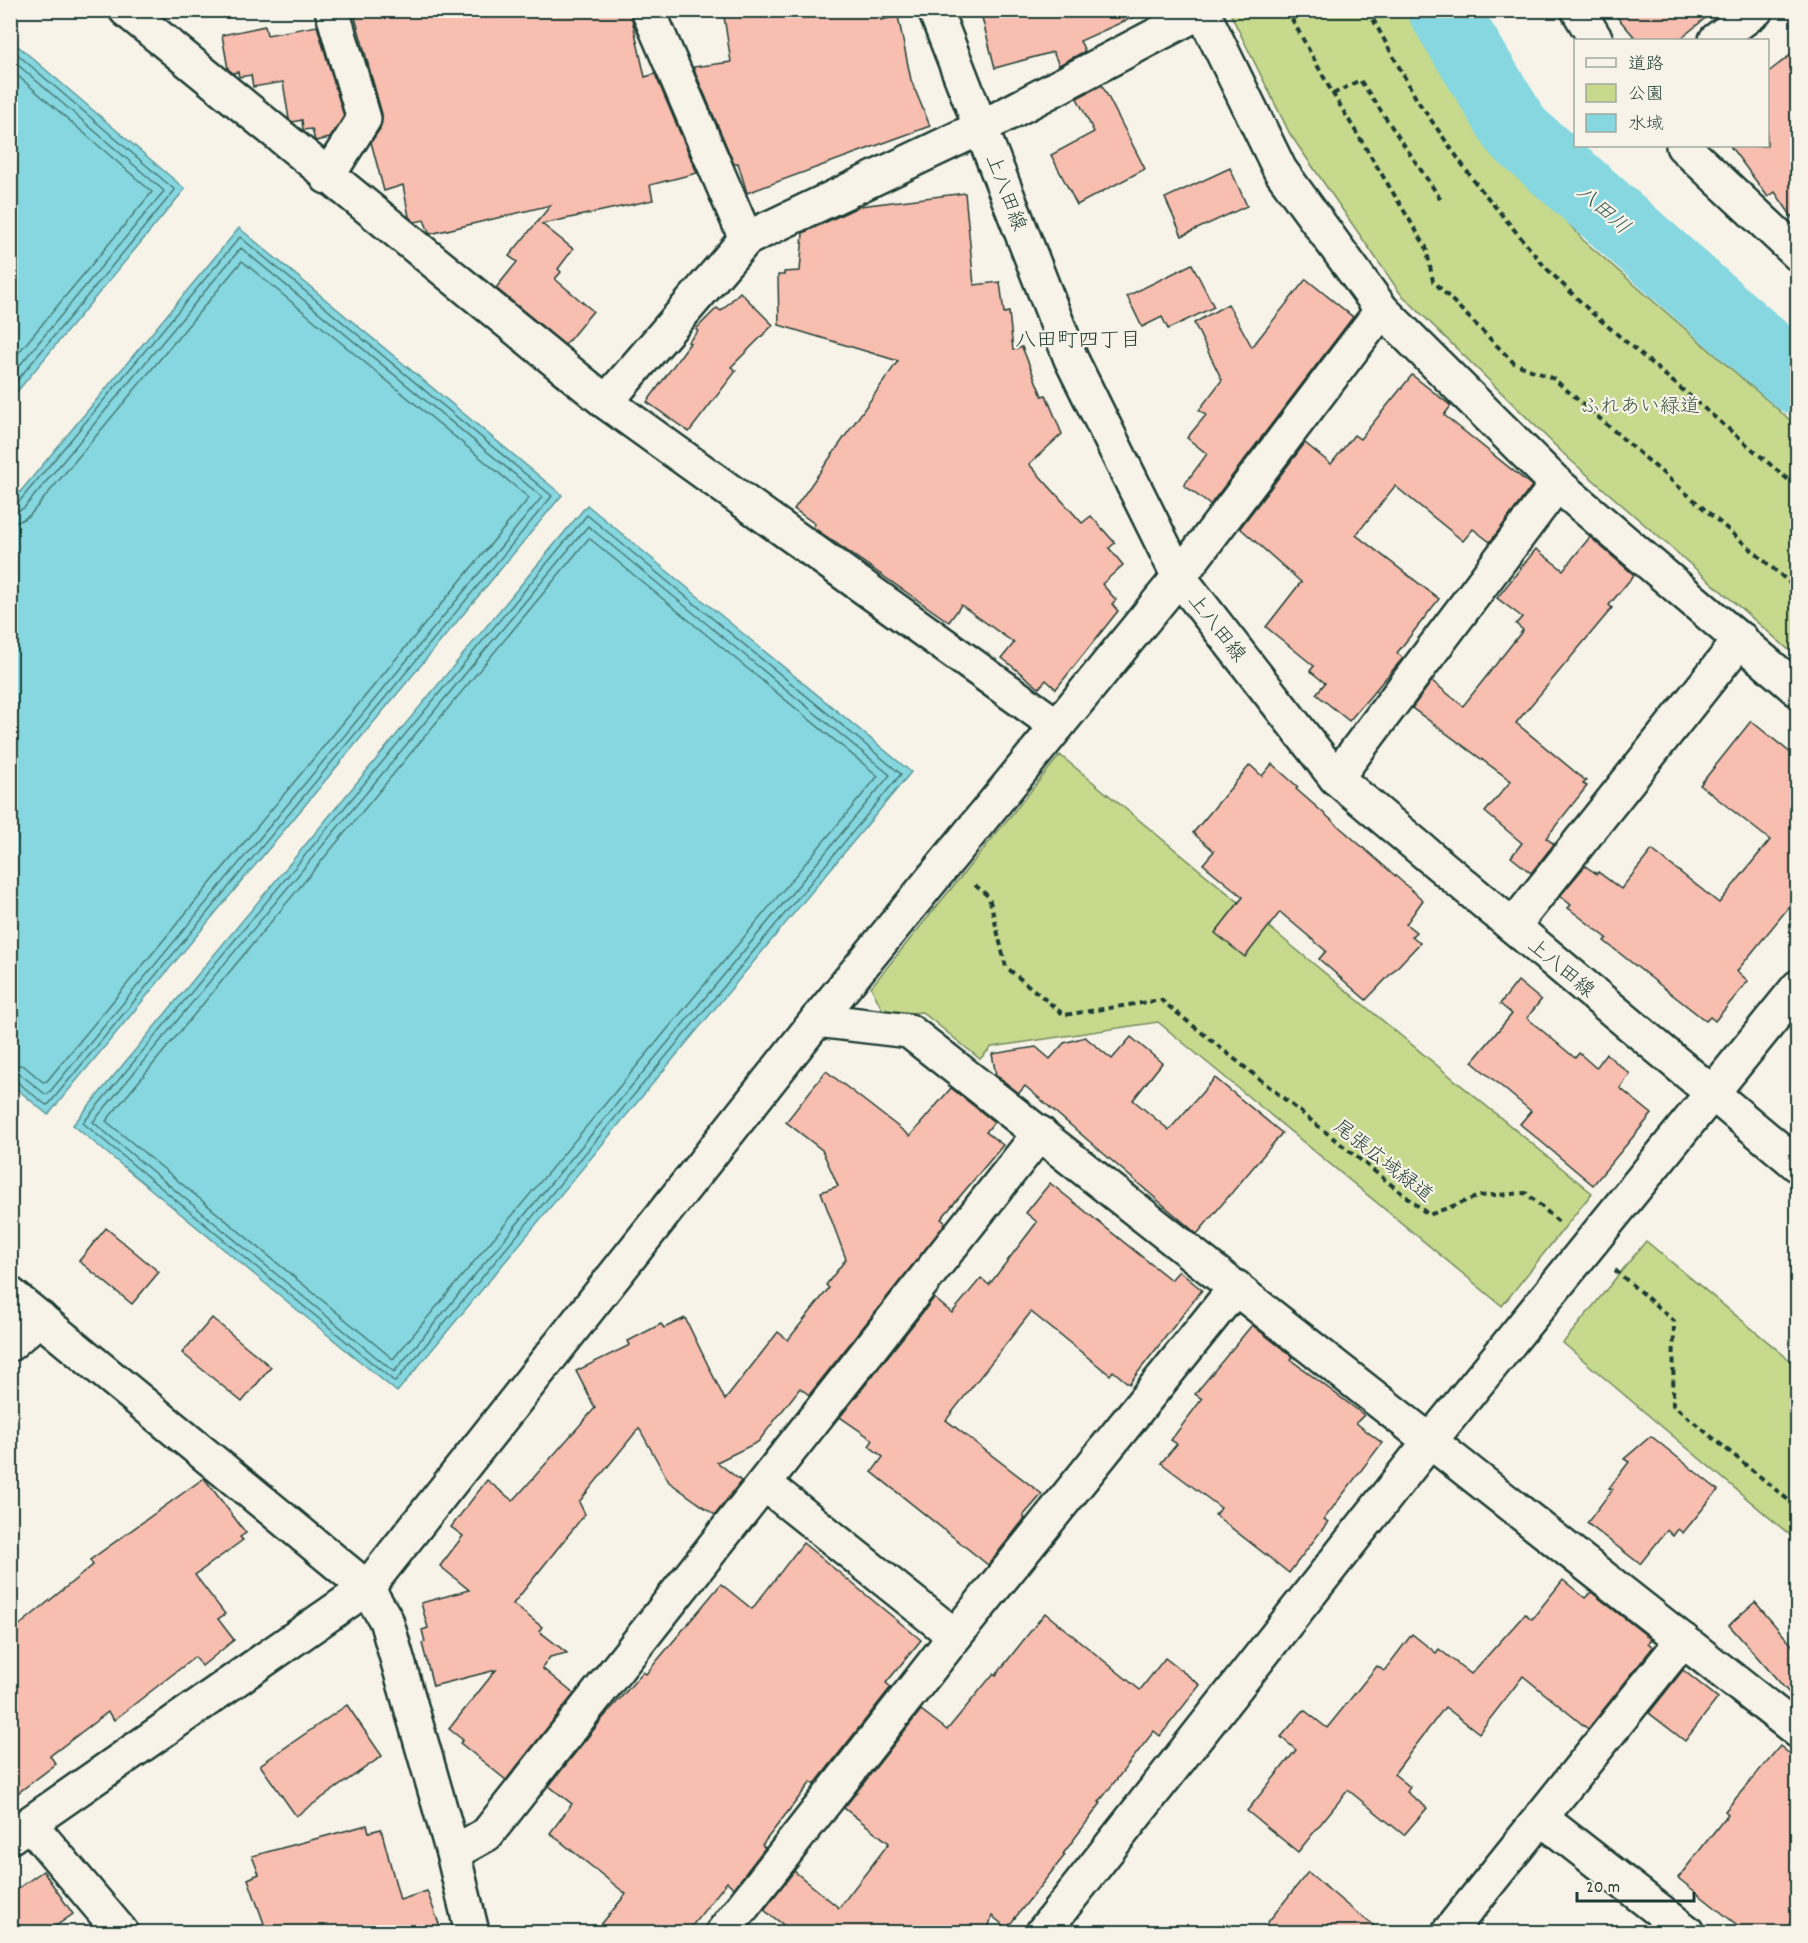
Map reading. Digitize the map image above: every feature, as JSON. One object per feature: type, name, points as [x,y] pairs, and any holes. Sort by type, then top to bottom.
[{"type":"street","points":[[126,10],[327,177],[606,402],[1057,726]]},
{"type":"street","points":[[327,177],[364,119],[332,10]]},
{"type":"street","points":[[648,10],[746,239]]},
{"type":"street","name":"上八田線","points":[[935,10],[1071,359],[1179,577],[1336,778],[1797,1165]]},
{"type":"street","points":[[1578,10],[1595,39]]},
{"type":"street","points":[[1717,39],[1756,10]]},
{"type":"street","points":[[606,402],[746,239],[982,127],[1202,11],[1280,170],[1382,310],[1557,484],[1797,690]]},
{"type":"street","points":[[1684,147],[1797,254]]},
{"type":"street","points":[[121,1932],[20,1831],[367,1588],[817,1020],[1179,577],[1382,310]]},
{"type":"street","points":[[1336,778],[1557,484]]},
{"type":"street","points":[[1513,926],[1740,639]]},
{"type":"street","points":[[1043,1932],[1430,1440],[1797,987]]},
{"type":"street","points":[[817,1020],[909,1031],[1797,1731]]},
{"type":"street","points":[[453,1853],[487,1834],[1040,1133]]},
{"type":"street","points":[[723,1932],[955,1636],[1236,1287]]},
{"type":"street","points":[[10,1294],[367,1588],[386,1620],[453,1853],[472,1932]]},
{"type":"street","points":[[10,1344],[40,1318]]},
{"type":"street","points":[[765,1484],[955,1636]]},
{"type":"street","points":[[1449,1932],[1683,1640]]},
{"type":"street","points":[[1540,1818],[1687,1932]]},
{"type":"path","points":[[1287,10],[1333,94],[1426,247],[1433,281],[1514,363],[1554,379],[1797,591]]},
{"type":"path","points":[[1368,10],[1417,100],[1473,181],[1545,267],[1591,312],[1797,488]]},
{"type":"path","points":[[1333,94],[1360,80],[1442,201]]},
{"type":"path","name":"尾張広域緑道","points":[[948,860],[989,897],[1006,967],[1064,1015],[1161,1000],[1429,1215],[1479,1197],[1526,1193],[1674,1321],[1673,1405],[1797,1508]]},
{"type":"green space","name":"ふれあい緑道","points":[[1229,11],[1417,11],[1451,86],[1583,240],[1797,426],[1797,657],[1568,458],[1400,293],[1290,134]]},
{"type":"green space","points":[[1060,755],[1592,1193],[1502,1306],[1158,1022],[992,1047],[980,1059],[922,1012],[885,1015],[871,987]]},
{"type":"green space","points":[[1646,1241],[1797,1366],[1797,1541],[1563,1343]]},
{"type":"water","points":[[11,40],[185,189],[11,399]]},
{"type":"water","points":[[239,228],[562,495],[48,1115],[11,1084],[11,503]]},
{"type":"water","points":[[587,505],[911,772],[397,1392],[73,1125]]},
{"type":"building","points":[[353,10],[630,10],[645,77],[655,74],[697,173],[650,185],[653,200],[542,224],[573,249],[558,269],[561,272],[555,279],[593,311],[565,345],[496,288],[517,262],[509,256],[551,205],[430,234],[424,220],[415,222],[409,217],[403,185],[384,191],[371,142],[380,129],[382,114]]},
{"type":"building","points":[[723,10],[879,10],[881,20],[898,16],[911,80],[930,126],[747,193],[738,163],[734,164],[693,67],[731,62]]},
{"type":"building","points":[[980,10],[1149,10],[1080,41],[1085,51],[1059,65],[1053,52],[995,68]]},
{"type":"building","points":[[1611,10],[1715,10],[1680,39],[1636,39]]},
{"type":"building","points":[[265,26],[267,35],[317,26],[344,116],[330,138],[315,141],[312,129],[303,130],[302,120],[293,122],[289,119],[283,82],[253,87],[251,75],[239,77],[238,72],[233,73],[228,69],[222,35]]},
{"type":"building","points":[[1797,50],[1797,224],[1775,192],[1768,197],[1731,147],[1769,147],[1769,71]]},
{"type":"building","points":[[1102,85],[1145,169],[1077,205],[1051,155],[1094,132],[1077,98]]},
{"type":"building","points":[[1230,168],[1247,206],[1182,236],[1165,198]]},
{"type":"building","points":[[965,193],[974,285],[1000,282],[1004,313],[1009,312],[1013,350],[1022,347],[1042,396],[1046,395],[1062,434],[1029,464],[1082,523],[1091,516],[1115,543],[1109,548],[1123,565],[1102,584],[1116,600],[1112,604],[1118,611],[1056,689],[1046,680],[1039,688],[1002,658],[1014,643],[961,605],[949,622],[813,527],[815,524],[794,509],[898,361],[779,325],[778,275],[784,275],[784,272],[800,271],[803,233],[860,206]]},
{"type":"building","points":[[1192,264],[1214,307],[1168,329],[1162,317],[1142,327],[1127,296]]},
{"type":"building","points":[[1306,279],[1353,317],[1210,505],[1184,485],[1207,454],[1187,438],[1206,415],[1199,410],[1222,380],[1194,323],[1228,304],[1252,347]]},
{"type":"building","points":[[740,292],[773,325],[731,367],[736,371],[689,432],[647,402],[690,343],[688,342],[698,331],[696,329],[717,308],[721,311]]},
{"type":"building","points":[[1412,375],[1451,406],[1444,415],[1532,486],[1490,542],[1473,529],[1463,541],[1395,486],[1356,535],[1439,599],[1397,653],[1403,658],[1349,721],[1316,694],[1325,683],[1310,671],[1314,666],[1266,627],[1301,582],[1240,528],[1305,443],[1331,464],[1354,435],[1360,439]]},
{"type":"building","points":[[1590,537],[1634,575],[1609,605],[1612,608],[1516,723],[1586,781],[1583,784],[1587,786],[1546,838],[1554,844],[1531,873],[1511,857],[1522,843],[1485,812],[1511,781],[1412,708],[1432,681],[1463,706],[1523,630],[1516,624],[1522,617],[1497,598],[1536,549],[1563,570]]},
{"type":"building","points":[[1751,721],[1797,758],[1797,897],[1737,971],[1748,981],[1715,1021],[1710,1017],[1706,1021],[1604,941],[1607,938],[1568,908],[1571,905],[1560,896],[1585,866],[1597,874],[1598,872],[1621,889],[1652,850],[1719,903],[1770,840],[1700,785]]},
{"type":"building","points":[[1272,764],[1298,787],[1296,789],[1423,900],[1406,924],[1416,932],[1412,936],[1420,943],[1366,1000],[1319,959],[1326,951],[1280,912],[1245,957],[1215,933],[1243,897],[1203,864],[1214,851],[1193,833],[1250,765],[1262,776]]},
{"type":"building","points":[[1518,981],[1541,1000],[1527,1018],[1575,1058],[1579,1053],[1596,1068],[1606,1054],[1630,1074],[1620,1088],[1652,1114],[1593,1185],[1520,1124],[1531,1111],[1472,1062],[1512,1014],[1500,1004]]},
{"type":"building","points":[[1085,1037],[1112,1059],[1131,1037],[1162,1063],[1133,1100],[1169,1130],[1215,1078],[1282,1133],[1197,1234],[1025,1086],[1019,1093],[996,1075],[992,1054],[1036,1047],[1050,1059],[1064,1043]]},
{"type":"building","points":[[826,1071],[910,1136],[951,1088],[994,1122],[986,1132],[1003,1145],[941,1219],[946,1223],[809,1395],[800,1388],[758,1442],[717,1462],[741,1481],[715,1515],[669,1482],[639,1428],[579,1502],[585,1514],[513,1604],[542,1627],[539,1631],[567,1653],[550,1657],[542,1668],[574,1694],[506,1780],[460,1743],[463,1740],[449,1729],[496,1670],[433,1686],[422,1643],[425,1642],[422,1630],[428,1628],[421,1603],[469,1590],[440,1566],[463,1536],[451,1527],[487,1480],[513,1501],[595,1408],[576,1371],[630,1345],[628,1341],[661,1324],[664,1328],[685,1318],[725,1400],[778,1332],[788,1340],[829,1288],[826,1285],[846,1259],[821,1192],[838,1186],[822,1150],[786,1122]]},
{"type":"building","points":[[1050,1183],[1171,1280],[1179,1271],[1202,1290],[1129,1384],[1113,1371],[1110,1375],[1031,1312],[946,1420],[1042,1494],[1023,1516],[1025,1518],[988,1565],[872,1472],[883,1457],[869,1446],[873,1440],[840,1417],[934,1298],[952,1313],[981,1278],[989,1285],[1037,1222],[1026,1213]]},
{"type":"building","points":[[106,1228],[159,1272],[132,1304],[79,1261]]},
{"type":"building","points":[[212,1318],[271,1367],[242,1402],[182,1353]]},
{"type":"building","points":[[1252,1325],[1293,1357],[1291,1360],[1364,1415],[1356,1423],[1382,1443],[1324,1519],[1328,1522],[1289,1573],[1215,1515],[1221,1508],[1161,1463],[1177,1444],[1171,1440],[1202,1399],[1195,1394]]},
{"type":"building","points":[[1651,1436],[1718,1490],[1683,1533],[1678,1529],[1673,1536],[1667,1530],[1640,1564],[1587,1523],[1612,1490],[1609,1488],[1629,1462],[1624,1459]]},
{"type":"building","points":[[204,1478],[246,1533],[240,1537],[243,1540],[195,1575],[225,1614],[218,1619],[234,1640],[202,1666],[195,1657],[114,1720],[108,1712],[50,1756],[56,1764],[10,1799],[11,1632],[93,1565],[90,1560]]},
{"type":"building","points":[[803,1543],[921,1640],[886,1683],[891,1687],[814,1785],[811,1782],[762,1845],[765,1848],[734,1888],[727,1882],[687,1932],[595,1932],[626,1894],[550,1833],[572,1804],[549,1786],[603,1718],[643,1672],[646,1674],[721,1584],[752,1609]]},
{"type":"building","points":[[1563,1580],[1585,1598],[1591,1592],[1651,1639],[1648,1643],[1653,1647],[1588,1729],[1523,1676],[1479,1733],[1445,1707],[1394,1774],[1410,1787],[1407,1792],[1427,1808],[1404,1835],[1348,1790],[1298,1852],[1247,1811],[1296,1750],[1281,1737],[1304,1710],[1327,1728],[1377,1666],[1384,1671],[1412,1634],[1436,1653],[1439,1649],[1471,1674],[1525,1614],[1532,1619]]},
{"type":"building","points":[[1755,1602],[1797,1651],[1797,1702],[1729,1625]]},
{"type":"building","points":[[1045,1613],[1140,1690],[1165,1658],[1200,1685],[1160,1736],[1154,1731],[1099,1802],[1101,1803],[1063,1854],[1065,1855],[1007,1928],[992,1916],[987,1932],[793,1932],[764,1910],[794,1871],[839,1908],[889,1843],[844,1808],[921,1710],[947,1730],[994,1673],[996,1675]]},
{"type":"building","points":[[1683,1670],[1718,1698],[1685,1741],[1649,1713]]},
{"type":"building","points":[[347,1705],[382,1756],[296,1816],[260,1765]]},
{"type":"building","points":[[1780,1746],[1797,1760],[1797,1915],[1783,1932],[1746,1932],[1678,1878],[1728,1814],[1725,1811]]},
{"type":"building","points":[[367,1825],[369,1832],[381,1829],[400,1900],[427,1891],[442,1932],[267,1932],[248,1879],[259,1874],[252,1856]]},
{"type":"building","points":[[43,1871],[73,1914],[47,1932],[10,1932],[10,1894]]},
{"type":"building","points":[[1308,1872],[1347,1905],[1382,1932],[1260,1932]]},
{"type":"waterway","name":"八田川","points":[[1443,10],[1517,132],[1798,380]]},
{"type":"district","name":"八田町四丁目","points":[[1078,339]]}]
